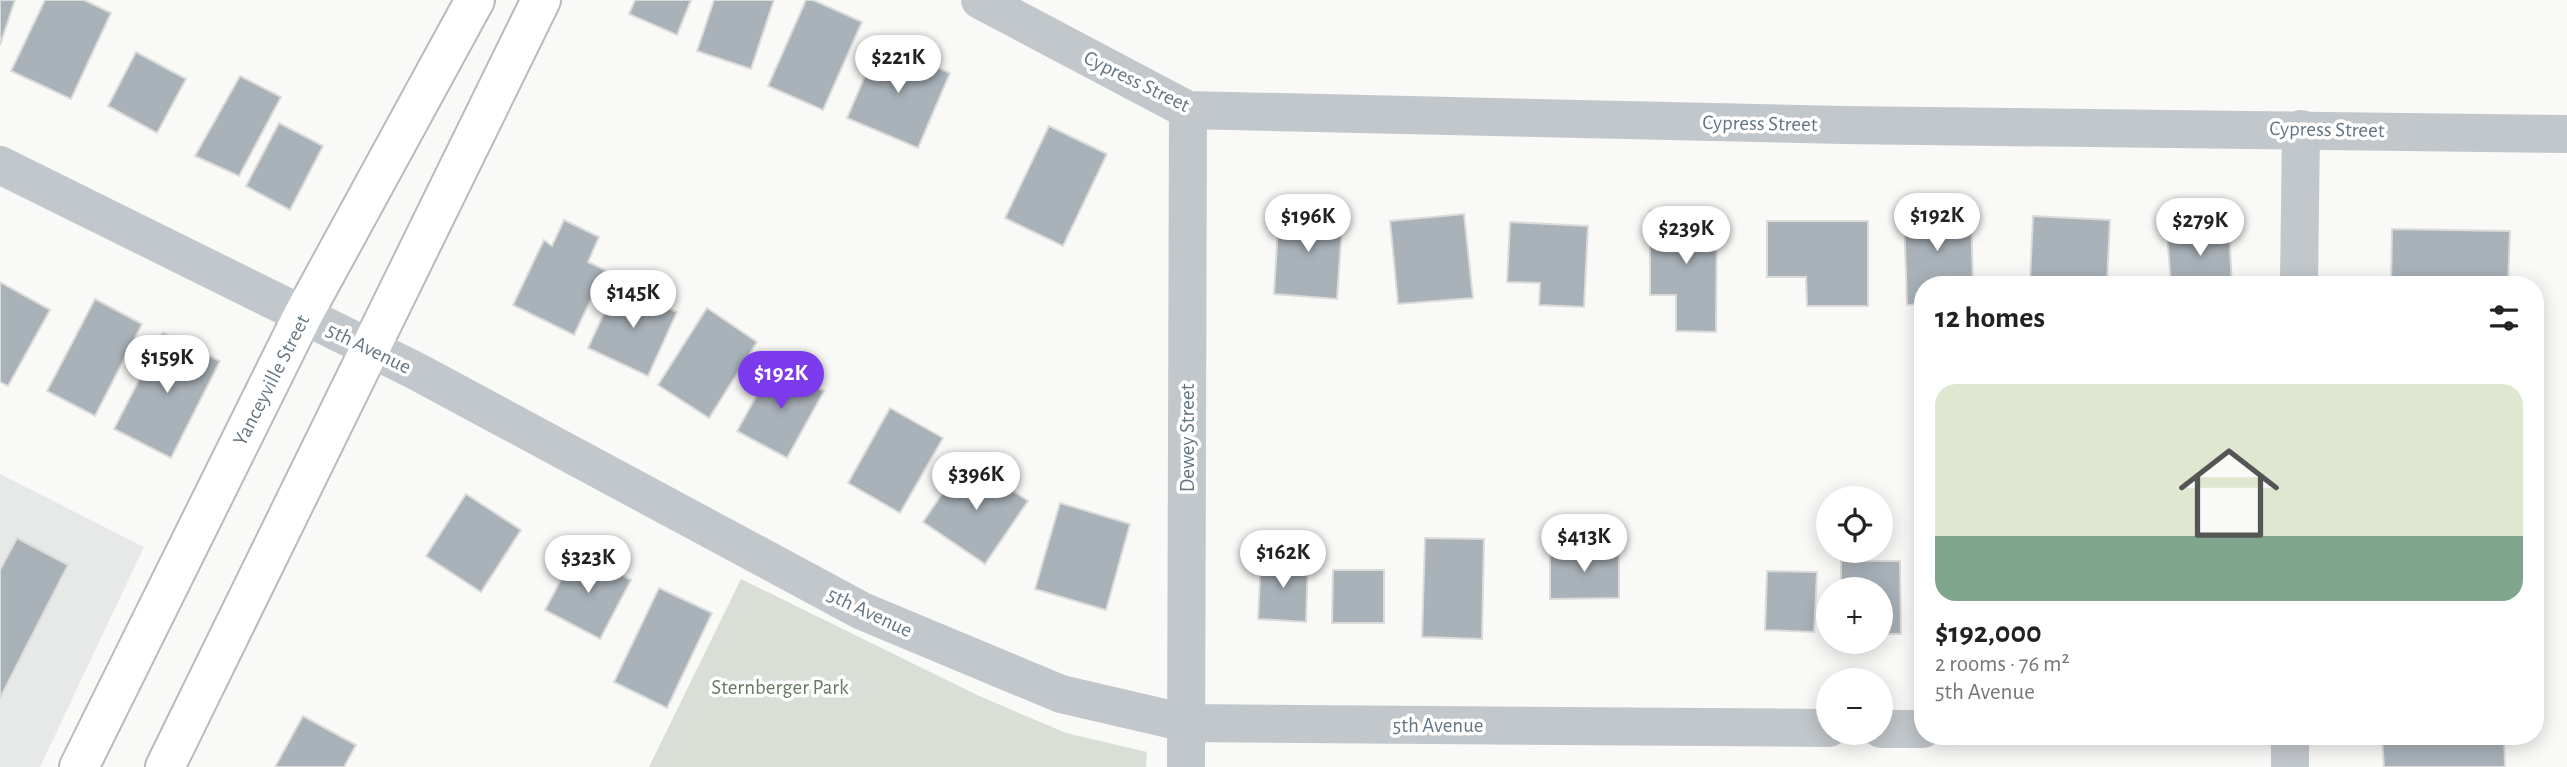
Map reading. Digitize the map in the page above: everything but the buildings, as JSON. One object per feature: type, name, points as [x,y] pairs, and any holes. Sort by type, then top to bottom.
[{"type":"main road","name":"Yanceyville Street","points":[[79,767],[303,315],[475,0]]},
{"type":"main road","points":[[165,767],[541,0]]},
{"type":"street","name":"Cypress Street","points":[[980,0],[1188,110],[1843,125],[2567,134]]},
{"type":"street","name":"Dewey Street","points":[[1185,767],[1188,110]]},
{"type":"street","points":[[2299,276],[2301,129]]},
{"type":"street","name":"5th Avenue","points":[[0,165],[369,347],[862,611],[1061,694],[1186,723],[1816,728]]},
{"type":"street","points":[[1893,729],[1914,729]]},
{"type":"street","points":[[2290,745],[2290,767]]},
{"type":"shaded area","points":[[0,474],[144,547],[40,767],[0,767]]},
{"type":"green space","name":"Sternberger Park","points":[[741,579],[977,695],[1066,733],[1147,752],[1146,767],[649,767]]}]
